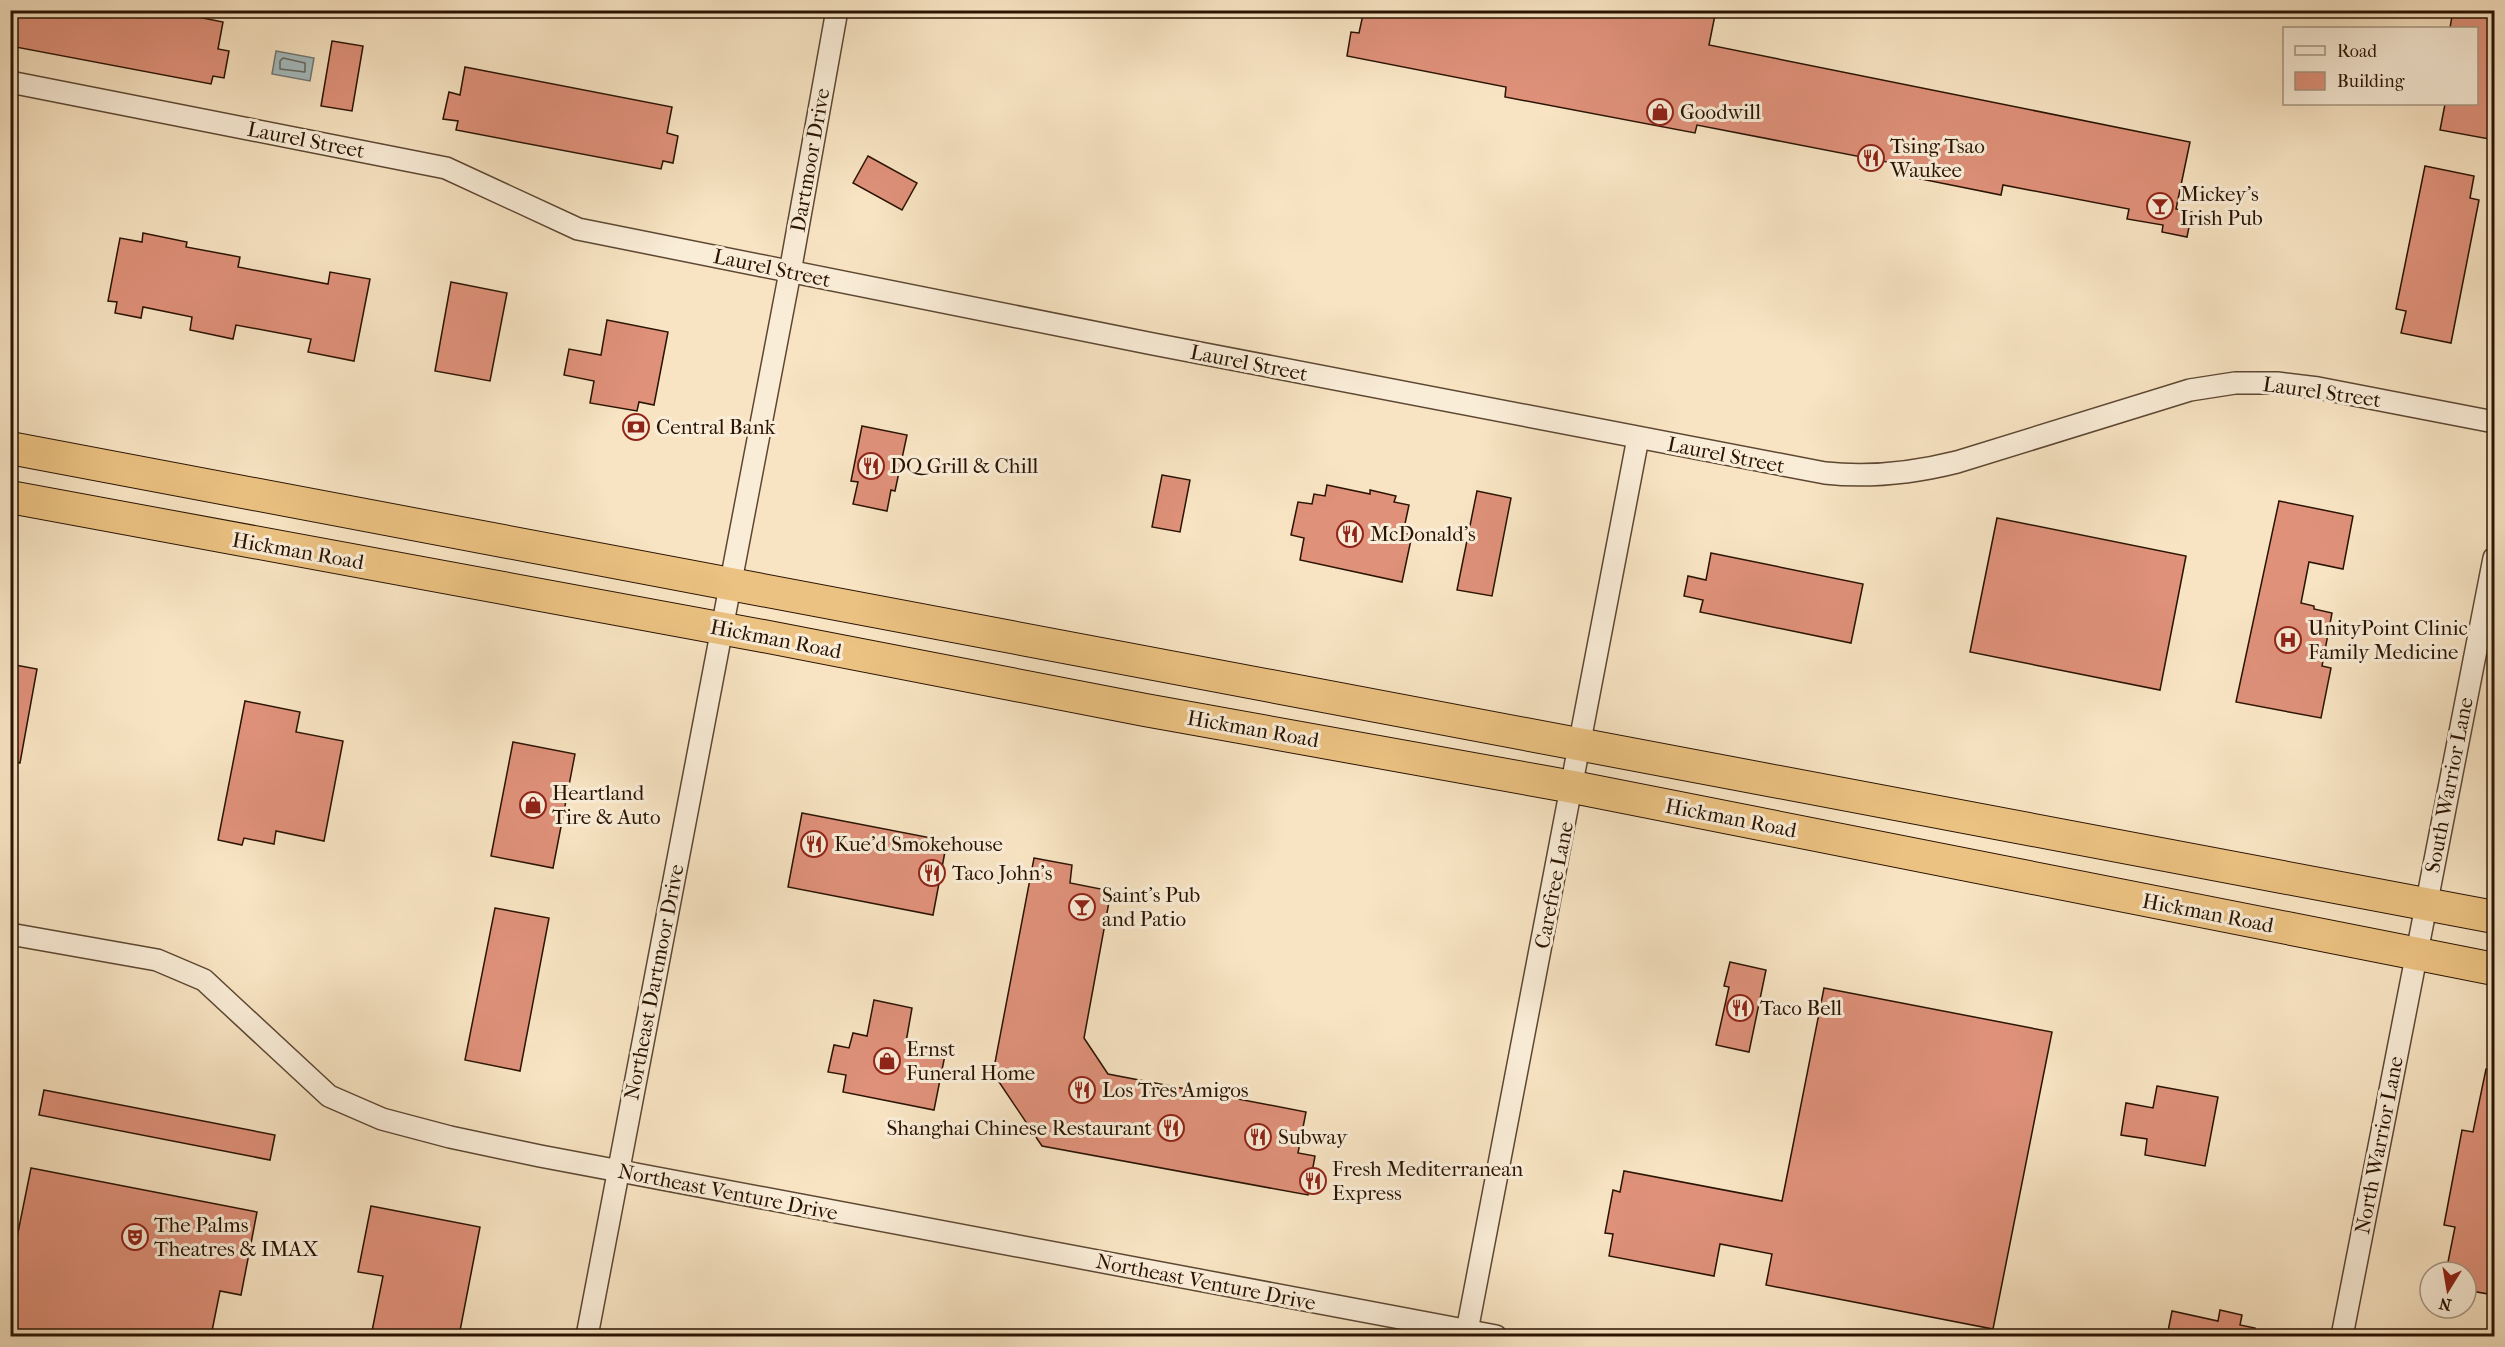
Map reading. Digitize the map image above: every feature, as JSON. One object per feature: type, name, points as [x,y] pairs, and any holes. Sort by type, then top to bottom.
[{"type":"highway","name":"Hickman Road","points":[[10,448],[2494,917]]},
{"type":"highway","name":"Hickman Road","points":[[10,497],[722,628],[1145,710],[1573,787],[2494,969]]},
{"type":"street","name":"Dartmoor Drive","points":[[722,628],[837,10]]},
{"type":"street","name":"Laurel Street","points":[[10,82],[446,168],[578,228],[790,272],[1825,473],[1881,476],[1919,471],[1949,464],[2182,392],[2235,383],[2277,383],[2318,388],[2494,422]]},
{"type":"street","name":"Carefree Lane","points":[[1467,1331],[1638,438]]},
{"type":"street","name":"South Warrior Lane","points":[[2417,954],[2494,558]]},
{"type":"street","name":"Northeast Dartmoor Drive","points":[[587,1336],[722,628]]},
{"type":"street","name":"Northeast Venture Drive","points":[[10,934],[157,960],[204,980],[329,1096],[358,1110],[450,1137],[618,1171],[1496,1336]]},
{"type":"street","name":"North Warrior Lane","points":[[2342,1336],[2417,954]]},
{"type":"water","points":[[276,51],[314,58],[310,81],[272,74]]},
{"type":"building","points":[[10,10],[163,10],[223,22],[218,49],[229,51],[224,78],[213,76],[211,84],[10,46]]},
{"type":"building","points":[[1364,10],[1716,10],[1709,45],[2190,142],[2176,209],[2192,212],[2187,237],[2162,232],[2163,225],[2127,219],[2129,209],[2003,185],[2001,195],[1901,175],[1903,165],[1697,125],[1695,133],[1505,97],[1506,87],[1347,56],[1351,32],[1359,33]]},
{"type":"building","points":[[2453,10],[2494,10],[2494,112],[2489,139],[2440,130],[2445,105],[2478,105],[2478,27],[2450,27]]},
{"type":"building","points":[[332,41],[363,46],[352,111],[321,106]]},
{"type":"building","points":[[465,67],[672,107],[667,133],[678,136],[673,163],[663,161],[661,169],[456,130],[458,121],[443,119],[449,92],[460,95]]},
{"type":"building","points":[[868,156],[917,183],[902,210],[853,183]]},
{"type":"building","points":[[2425,166],[2474,176],[2470,198],[2479,200],[2451,343],[2401,333],[2406,311],[2396,309]]},
{"type":"building","points":[[143,233],[187,242],[186,247],[240,257],[238,267],[328,284],[330,272],[370,279],[354,361],[308,352],[311,339],[236,325],[233,339],[190,330],[192,317],[143,307],[141,318],[115,313],[117,302],[108,301],[120,238],[142,242]]},
{"type":"building","points":[[451,282],[507,293],[490,381],[435,371]]},
{"type":"building","points":[[607,320],[668,332],[654,405],[639,402],[637,411],[590,403],[594,381],[564,375],[569,349],[601,355]]},
{"type":"building","points":[[862,426],[907,435],[895,491],[891,490],[887,511],[853,504],[858,482],[851,481]]},
{"type":"building","points":[[1162,475],[1190,480],[1180,532],[1152,527]]},
{"type":"building","name":"McDonald's","points":[[1327,485],[1370,494],[1370,490],[1396,496],[1394,502],[1409,505],[1403,533],[1412,535],[1402,582],[1300,560],[1304,538],[1291,535],[1298,502],[1312,504],[1314,494],[1325,496]]},
{"type":"building","points":[[1477,491],[1511,498],[1492,596],[1457,590]]},
{"type":"building","points":[[2279,501],[2353,516],[2343,569],[2309,562],[2301,603],[2332,613],[2322,666],[2331,668],[2321,718],[2236,702]]},
{"type":"building","points":[[1997,518],[2186,556],[2160,690],[1970,652]]},
{"type":"building","points":[[1711,553],[1863,584],[1851,643],[1700,612],[1703,600],[1684,596],[1688,576],[1706,580]]},
{"type":"building","points":[[10,664],[37,669],[20,763],[10,762]]},
{"type":"building","points":[[245,701],[300,712],[296,732],[343,741],[324,841],[276,831],[274,844],[244,838],[242,845],[218,840]]},
{"type":"building","name":"Heartland Tire & Auto","points":[[513,742],[575,754],[553,868],[491,856]]},
{"type":"building","points":[[802,813],[947,841],[933,915],[788,887]]},
{"type":"building","points":[[1034,858],[1072,865],[1070,883],[1111,891],[1084,1038],[1108,1074],[1306,1112],[1298,1153],[1315,1156],[1308,1195],[1042,1146],[993,1073]]},
{"type":"building","points":[[495,908],[549,918],[520,1071],[465,1060]]},
{"type":"building","points":[[1730,962],[1766,970],[1749,1052],[1716,1045],[1729,987],[1724,986]]},
{"type":"building","points":[[1824,988],[2052,1032],[1993,1329],[1766,1285],[1772,1254],[1720,1244],[1714,1276],[1609,1256],[1613,1234],[1605,1233],[1613,1190],[1620,1192],[1624,1171],[1782,1201]]},
{"type":"building","name":"Ernst Funeral Home","points":[[874,1000],[912,1008],[906,1042],[946,1050],[934,1110],[843,1092],[846,1075],[828,1072],[834,1045],[849,1048],[853,1033],[867,1036]]},
{"type":"building","points":[[2486,1069],[2494,1070],[2494,1295],[2478,1292],[2478,1260],[2448,1260],[2455,1227],[2444,1225],[2462,1130],[2473,1132]]},
{"type":"building","points":[[2157,1086],[2218,1097],[2205,1166],[2145,1155],[2147,1139],[2121,1135],[2126,1103],[2153,1108]]},
{"type":"building","points":[[44,1090],[275,1135],[270,1160],[39,1115]]},
{"type":"building","name":"The Palms Theatres & IMAX","points":[[31,1168],[257,1212],[241,1295],[220,1291],[211,1336],[10,1336],[10,1272]]},
{"type":"building","points":[[371,1206],[480,1227],[459,1336],[371,1336],[383,1276],[358,1272]]},
{"type":"building","points":[[2220,1310],[2242,1315],[2240,1325],[2255,1328],[2254,1336],[2167,1336],[2172,1311],[2218,1321]]},
{"type":"place","name":"Goodwill","points":[[1660,112]]},
{"type":"place","name":"Tsing Tsao Waukee","points":[[1871,158]]},
{"type":"place","name":"Mickey's Irish Pub","points":[[2160,206]]},
{"type":"place","name":"Central Bank","points":[[636,427]]},
{"type":"place","name":"DQ Grill & Chill","points":[[871,466]]},
{"type":"place","name":"McDonald's","points":[[1350,534]]},
{"type":"place","name":"UnityPoint Clinic Family Medicine","points":[[2288,640]]},
{"type":"place","name":"Heartland Tire & Auto","points":[[533,805]]},
{"type":"place","name":"Kue'd Smokehouse","points":[[814,844]]},
{"type":"place","name":"Taco John's","points":[[932,873]]},
{"type":"place","name":"Saint's Pub and Patio","points":[[1082,907]]},
{"type":"place","name":"Taco Bell","points":[[1740,1008]]},
{"type":"place","name":"Ernst Funeral Home","points":[[887,1061]]},
{"type":"place","name":"Los Tres Amigos","points":[[1082,1090]]},
{"type":"place","name":"Shanghai Chinese Restaurant","points":[[1171,1128]]},
{"type":"place","name":"Subway","points":[[1258,1137]]},
{"type":"place","name":"Fresh Mediterranean Express","points":[[1313,1181]]},
{"type":"place","name":"The Palms Theatres & IMAX","points":[[135,1237]]}]
